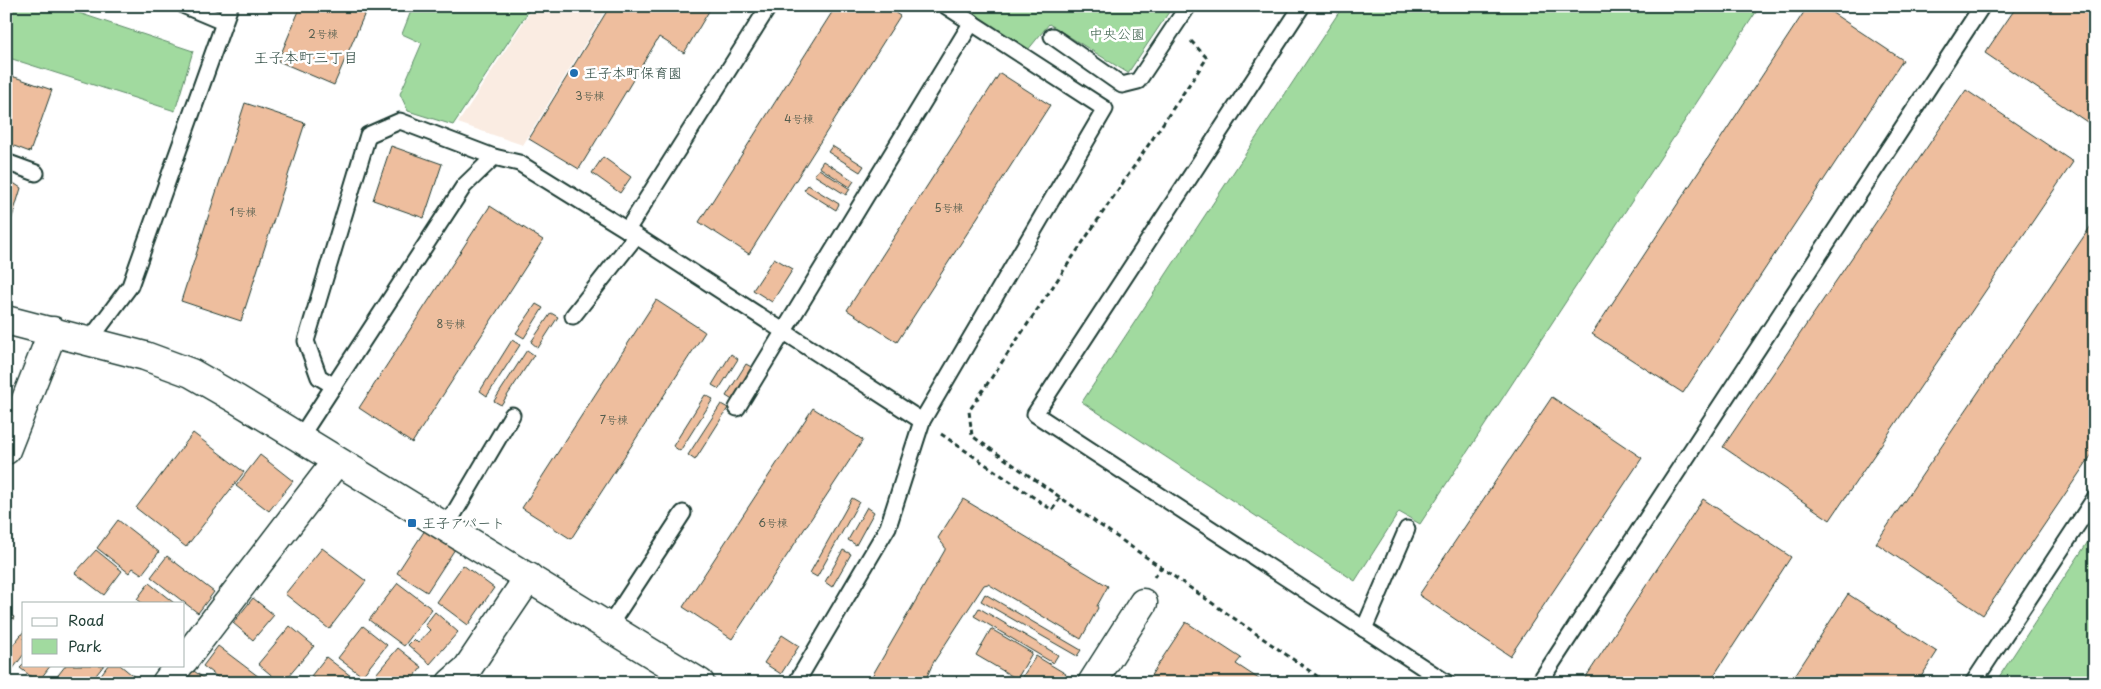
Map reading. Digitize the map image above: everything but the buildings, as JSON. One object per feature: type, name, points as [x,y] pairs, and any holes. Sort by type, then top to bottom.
[{"type":"street","points":[[6,320],[145,356],[191,373],[529,577],[700,683]]},
{"type":"street","points":[[6,450],[53,331]]},
{"type":"street","points":[[185,659],[336,462]]},
{"type":"street","points":[[462,678],[529,577]]},
{"type":"street","points":[[1092,683],[1143,603]]},
{"type":"street","points":[[166,683],[178,666]]},
{"type":"lane","points":[[185,6],[223,22]]},
{"type":"lane","points":[[89,341],[130,286],[230,6]]},
{"type":"lane","points":[[572,316],[631,233],[769,6]]},
{"type":"lane","points":[[796,683],[888,527],[922,421],[1106,109],[946,6]]},
{"type":"lane","points":[[1052,36],[1122,84],[1138,81],[1188,6]]},
{"type":"lane","points":[[1302,6],[1035,414],[1447,683]]},
{"type":"lane","points":[[1539,683],[1982,6]]},
{"type":"lane","points":[[737,408],[972,22]]},
{"type":"lane","points":[[334,386],[319,377],[306,341],[368,135],[400,121],[494,157],[519,163],[922,421]]},
{"type":"lane","points":[[299,438],[464,186],[494,157]]},
{"type":"lane","points":[[6,162],[36,173]]},
{"type":"lane","points":[[446,527],[512,416]]},
{"type":"lane","points":[[1973,683],[2095,498]]},
{"type":"lane","points":[[609,626],[683,513]]},
{"type":"lane","points":[[1364,629],[1407,529]]},
{"type":"path","points":[[1177,22],[1207,58],[969,411],[972,436],[1327,683]]},
{"type":"path","points":[[922,421],[1052,510],[1061,497]]},
{"type":"shaded area","points":[[534,6],[608,6],[523,145],[458,123]]},
{"type":"green space","points":[[6,6],[58,6],[193,51],[175,111],[6,57]]},
{"type":"green space","points":[[413,6],[532,6],[453,125],[408,111],[400,94],[422,43],[402,34]]},
{"type":"green space","name":"中央公園","points":[[958,6],[1173,6],[1128,73],[1049,24],[1027,51]]},
{"type":"green space","points":[[1343,6],[1760,6],[1420,524],[1399,512],[1355,581],[1082,402]]},
{"type":"green space","points":[[2095,531],[2095,683],[1995,683]]},
{"type":"place","name":"王子本町保育園","points":[[574,73]]},
{"type":"place","name":"王子アパート","points":[[412,523]]},
{"type":"district","name":"王子本町三丁目","points":[[306,58]]}]
